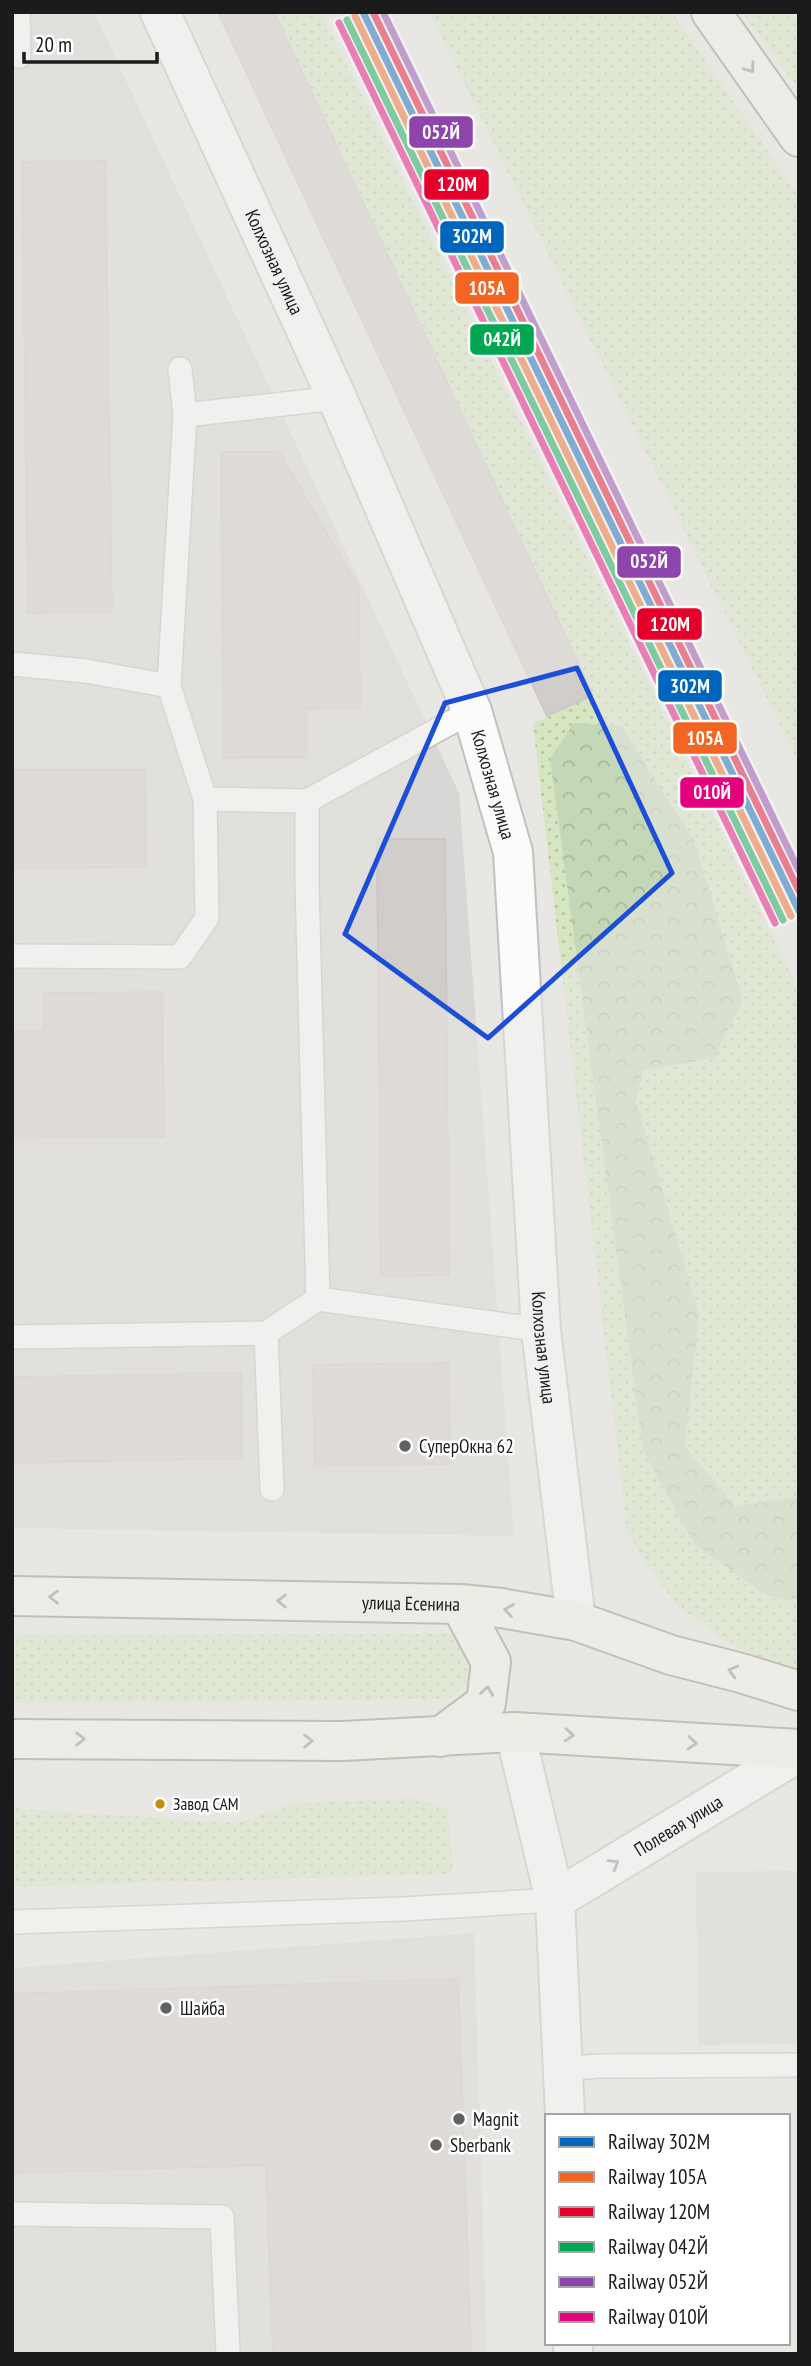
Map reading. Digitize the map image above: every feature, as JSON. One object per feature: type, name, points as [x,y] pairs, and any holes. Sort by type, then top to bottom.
[{"type":"main road","points":[[711,12],[799,137]]},
{"type":"main road","name":"улица Есенина","points":[[12,1596],[460,1604],[501,1608],[576,1620],[671,1655],[799,1691]]},
{"type":"main road","points":[[440,1737],[486,1703],[491,1662],[460,1604]]},
{"type":"main road","points":[[12,1739],[343,1741],[515,1732],[799,1751]]},
{"type":"street","name":"Колхозная улица","points":[[160,12],[337,398],[472,711],[513,852],[541,1330],[576,1620]]},
{"type":"street","points":[[515,1732],[555,1900],[565,2114]]},
{"type":"street","name":"Полевая улица","points":[[555,1900],[799,1751]]},
{"type":"lane","points":[[12,56],[19,56],[18,12]]},
{"type":"lane","points":[[12,956],[180,957],[207,918],[205,799],[169,686],[185,415],[180,369]]},
{"type":"lane","points":[[185,415],[337,398]]},
{"type":"lane","points":[[12,664],[86,671],[169,686]]},
{"type":"lane","points":[[205,799],[307,801],[472,711]]},
{"type":"lane","points":[[307,801],[318,1299]]},
{"type":"lane","points":[[12,1337],[266,1333],[318,1299],[541,1330]]},
{"type":"lane","points":[[266,1333],[272,1489]]},
{"type":"lane","points":[[12,1922],[403,1909],[555,1900]]},
{"type":"lane","points":[[564,2068],[799,2066]]},
{"type":"lane","points":[[12,2214],[222,2217],[228,2354]]},
{"type":"highlighted area","points":[[577,668],[672,873],[488,1038],[345,934],[445,703]]},
{"type":"shaded area","points":[[12,12],[94,12],[459,793],[514,1536],[12,1528]]},
{"type":"shaded area","points":[[799,1871],[799,2044],[698,2045],[696,1872]]},
{"type":"shaded area","points":[[474,1933],[487,2354],[12,2354],[12,1968]]},
{"type":"green space","points":[[274,12],[321,12],[799,991],[799,1497],[735,1506],[685,1447],[699,1314],[636,1101],[643,1072],[714,1058],[550,759],[643,1449],[769,1597],[799,1600],[799,1674],[783,1672],[725,1641],[677,1605],[644,1561],[627,1532],[533,724],[593,694]]},
{"type":"green space","points":[[429,12],[672,12],[799,197],[799,764]]},
{"type":"green space","points":[[742,12],[791,12],[799,23],[799,89]]},
{"type":"green space","points":[[574,723],[621,726],[693,838],[743,1000],[714,1058],[643,1071],[636,1101],[699,1314],[685,1447],[735,1506],[799,1497],[799,1600],[769,1597],[694,1544],[643,1450],[550,759]]},
{"type":"green space","points":[[450,1634],[465,1640],[472,1666],[464,1685],[449,1699],[12,1703],[12,1635]]},
{"type":"green space","points":[[413,1798],[448,1809],[453,1874],[12,1887],[12,1805],[22,1809],[239,1823],[288,1804]]},
{"type":"building","points":[[218,12],[274,12],[593,695],[547,716]]},
{"type":"building","points":[[105,161],[112,612],[28,613],[22,162]]},
{"type":"building","points":[[221,452],[279,452],[359,588],[360,708],[306,709],[306,757],[224,758]]},
{"type":"building","points":[[12,770],[145,770],[146,867],[12,868]]},
{"type":"building","points":[[377,839],[445,839],[449,1275],[381,1276]]},
{"type":"building","points":[[162,992],[164,1137],[12,1138],[12,1031],[44,1030],[44,993]]},
{"type":"building","points":[[448,1363],[450,1464],[315,1466],[313,1365]]},
{"type":"building","points":[[241,1373],[242,1458],[12,1463],[12,1377]]},
{"type":"building","points":[[458,1979],[471,2354],[273,2354],[266,2165],[12,2173],[12,1994]]},
{"type":"rail line","name":"302М","points":[[363,12],[799,911]]},
{"type":"rail line","name":"120М","points":[[373,12],[799,891]]},
{"type":"rail line","name":"052Й","points":[[383,12],[799,871]]},
{"type":"rail line","name":"105А","points":[[355,16],[791,916]]},
{"type":"rail line","name":"042Й","points":[[347,20],[783,920]]},
{"type":"rail line","name":"010Й","points":[[339,23],[775,923]]},
{"type":"place","name":"СуперОкна 62","points":[[405,1446]]},
{"type":"place","name":"Завод САМ","points":[[160,1804]]},
{"type":"place","name":"Шайба","points":[[166,2008]]},
{"type":"place","name":"Magnit","points":[[459,2119]]},
{"type":"place","name":"Sberbank","points":[[436,2145]]}]
